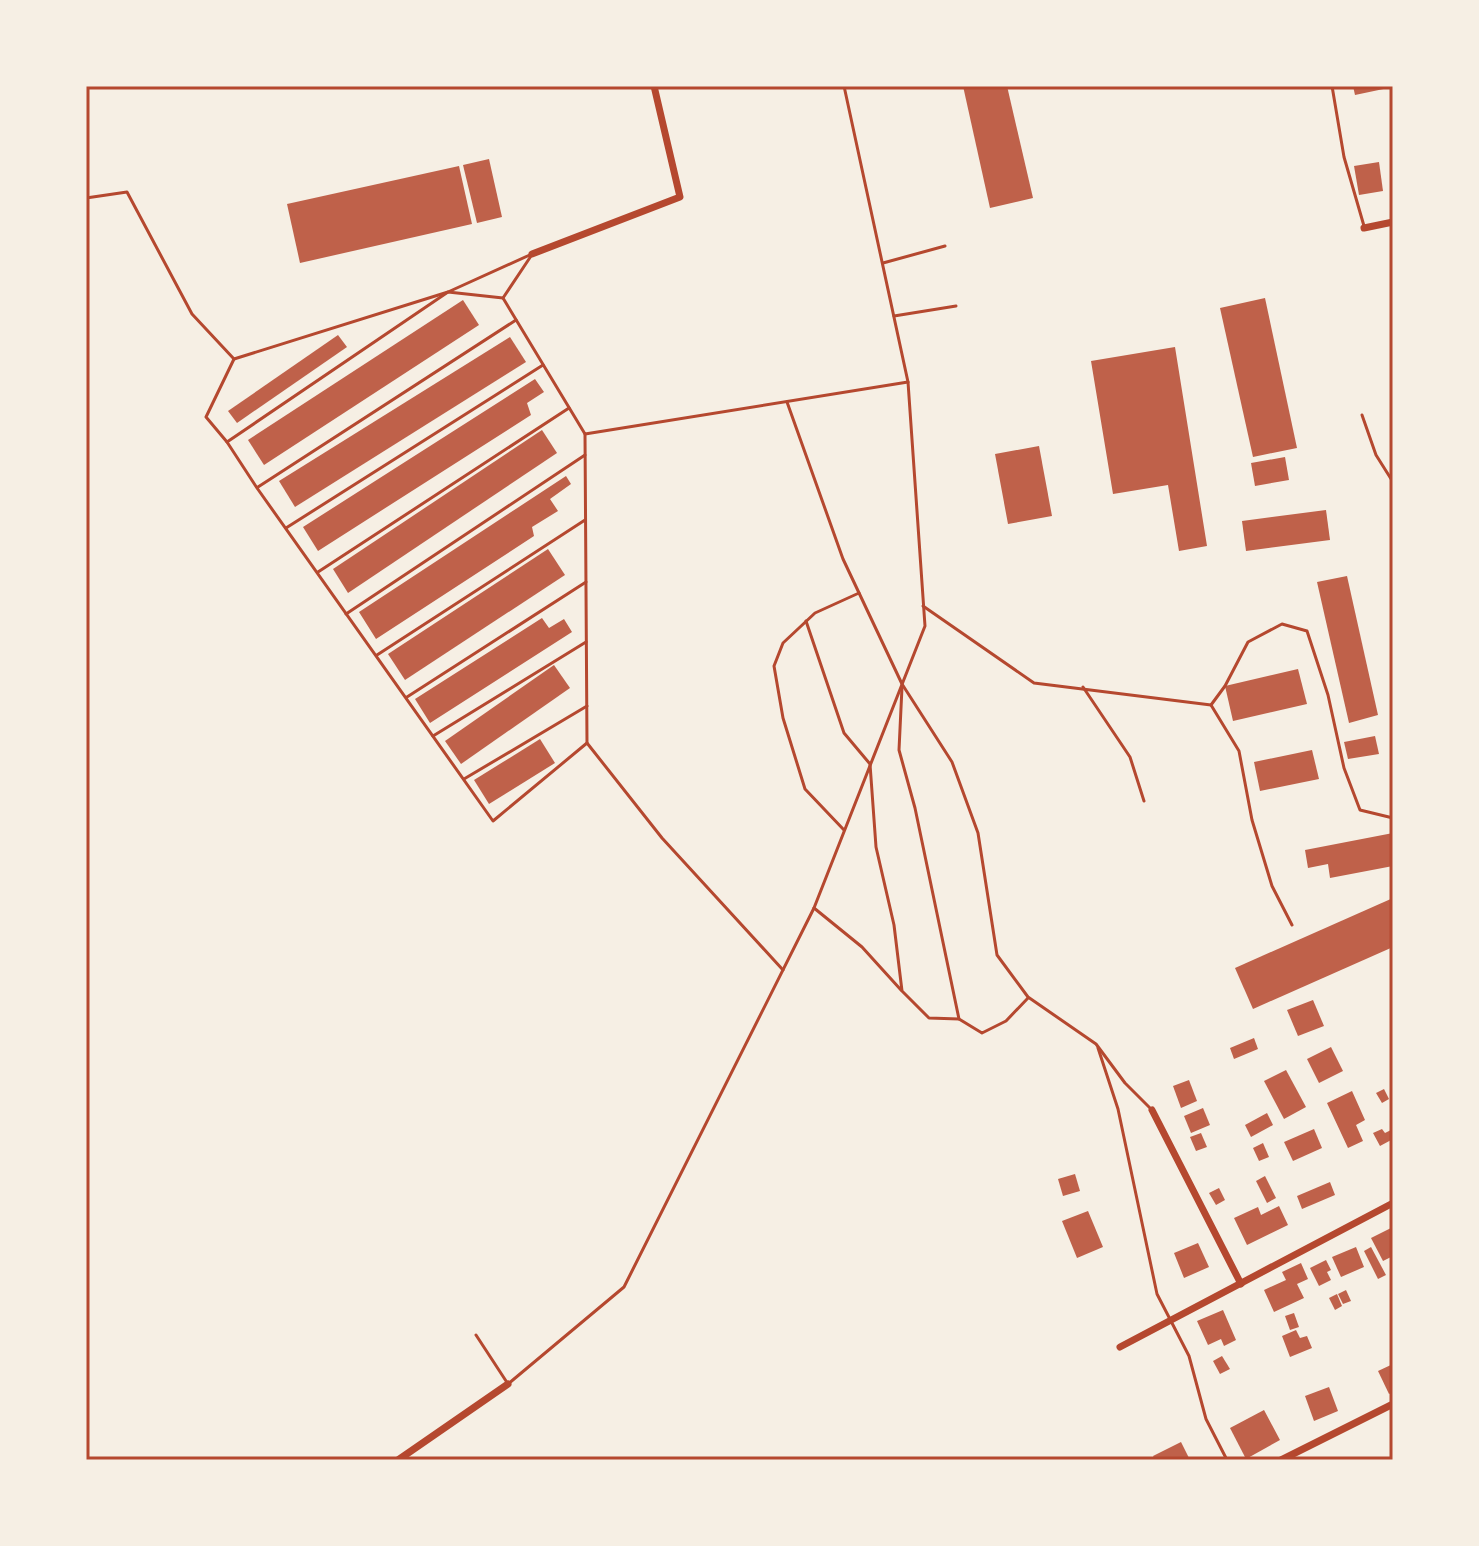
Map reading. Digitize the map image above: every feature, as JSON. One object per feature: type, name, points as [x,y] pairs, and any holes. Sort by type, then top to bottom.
[{"type":"street","points":[[532,254],[680,197],[654,86]]},
{"type":"street","points":[[1364,228],[1393,222]]},
{"type":"street","points":[[1152,1110],[1241,1284]]},
{"type":"street","points":[[1120,1347],[1393,1203]]},
{"type":"street","points":[[398,1460],[508,1384]]},
{"type":"street","points":[[1281,1460],[1393,1404]]},
{"type":"lane","points":[[476,1335],[508,1384],[624,1287],[814,908],[925,626],[908,382],[844,86]]},
{"type":"lane","points":[[1332,86],[1344,157],[1364,228]]},
{"type":"lane","points":[[86,198],[127,192],[192,314],[234,359]]},
{"type":"lane","points":[[883,263],[945,246]]},
{"type":"lane","points":[[532,254],[448,292],[234,359],[206,417],[227,442],[493,821],[587,743]]},
{"type":"lane","points":[[503,298],[532,254]]},
{"type":"lane","points":[[227,442],[448,292],[503,298]]},
{"type":"lane","points":[[503,298],[585,434],[587,743],[662,838],[783,970]]},
{"type":"lane","points":[[894,316],[956,306]]},
{"type":"lane","points":[[257,488],[516,320]]},
{"type":"lane","points":[[285,528],[543,365]]},
{"type":"lane","points":[[585,434],[908,382]]},
{"type":"lane","points":[[787,402],[843,559],[902,684],[952,762],[978,833],[997,955],[1028,997],[1096,1044],[1125,1083],[1152,1110]]},
{"type":"lane","points":[[317,573],[569,408]]},
{"type":"lane","points":[[1362,415],[1376,455],[1391,474],[1393,482]]},
{"type":"lane","points":[[346,614],[585,455]]},
{"type":"lane","points":[[376,656],[585,520]]},
{"type":"lane","points":[[406,698],[586,582]]},
{"type":"lane","points":[[844,830],[805,789],[783,718],[774,666],[783,643],[815,613],[859,593]]},
{"type":"lane","points":[[923,606],[1034,683],[1211,705]]},
{"type":"lane","points":[[806,621],[844,733],[870,764],[876,847],[894,925],[902,991]]},
{"type":"lane","points":[[1211,705],[1225,686],[1248,642],[1282,624],[1307,631],[1328,695],[1344,768],[1360,810],[1393,818]]},
{"type":"lane","points":[[433,736],[586,642]]},
{"type":"lane","points":[[902,684],[899,750],[915,808],[959,1019]]},
{"type":"lane","points":[[1083,687],[1130,757],[1144,801]]},
{"type":"lane","points":[[1211,705],[1239,751],[1252,820],[1272,886],[1292,925]]},
{"type":"lane","points":[[464,779],[587,706]]},
{"type":"lane","points":[[814,908],[862,947],[929,1018],[959,1019],[982,1033],[1006,1021],[1028,997]]},
{"type":"lane","points":[[1096,1044],[1118,1109],[1157,1294],[1189,1356],[1206,1419],[1227,1460]]},
{"type":"building","points":[[963,86],[1007,86],[1033,198],[990,208]]},
{"type":"building","points":[[1353,86],[1393,86],[1393,87],[1355,95]]},
{"type":"building","points":[[489,159],[502,217],[477,223],[463,165]]},
{"type":"building","points":[[1379,162],[1383,191],[1359,195],[1354,166]]},
{"type":"building","points":[[459,166],[472,224],[300,263],[287,204]]},
{"type":"building","points":[[1265,298],[1297,448],[1253,457],[1220,308]]},
{"type":"building","points":[[463,300],[479,325],[264,465],[248,440]]},
{"type":"building","points":[[338,335],[347,347],[237,423],[228,411]]},
{"type":"building","points":[[510,337],[526,362],[295,507],[279,481]]},
{"type":"building","points":[[1175,347],[1207,546],[1179,551],[1168,485],[1113,494],[1091,361]]},
{"type":"building","points":[[535,379],[544,392],[527,403],[531,415],[318,551],[303,527]]},
{"type":"building","points":[[542,430],[557,453],[348,593],[333,569]]},
{"type":"building","points":[[1039,446],[1052,516],[1008,524],[995,454]]},
{"type":"building","points":[[1285,457],[1289,480],[1255,486],[1251,463]]},
{"type":"building","points":[[566,476],[571,484],[550,499],[558,511],[532,527],[534,536],[376,639],[359,612]]},
{"type":"building","points":[[1326,510],[1330,540],[1246,551],[1242,521]]},
{"type":"building","points":[[548,549],[565,575],[405,680],[388,654]]},
{"type":"building","points":[[1347,576],[1378,715],[1349,723],[1317,582]]},
{"type":"building","points":[[542,618],[549,628],[564,619],[572,632],[430,723],[415,699]]},
{"type":"building","points":[[554,665],[570,688],[461,764],[445,741]]},
{"type":"building","points":[[1298,669],[1307,704],[1233,721],[1225,686]]},
{"type":"building","points":[[1375,736],[1379,754],[1348,759],[1344,742]]},
{"type":"building","points":[[540,739],[555,763],[489,804],[474,780]]},
{"type":"building","points":[[1312,750],[1319,779],[1260,791],[1254,762]]},
{"type":"building","points":[[1393,833],[1393,866],[1330,878],[1328,864],[1308,868],[1305,850]]},
{"type":"building","points":[[1393,898],[1393,947],[1253,1009],[1235,968]]},
{"type":"building","points":[[1313,1000],[1324,1026],[1298,1036],[1287,1010]]},
{"type":"building","points":[[1254,1038],[1258,1049],[1234,1059],[1230,1048]]},
{"type":"building","points":[[1331,1047],[1343,1071],[1319,1083],[1307,1059]]},
{"type":"building","points":[[1286,1070],[1306,1107],[1284,1119],[1264,1081]]},
{"type":"building","points":[[1189,1080],[1197,1101],[1181,1108],[1173,1086]]},
{"type":"building","points":[[1384,1089],[1389,1099],[1382,1103],[1376,1093]]},
{"type":"building","points":[[1352,1091],[1365,1120],[1356,1125],[1363,1141],[1348,1148],[1327,1103]]},
{"type":"building","points":[[1203,1108],[1210,1125],[1191,1133],[1184,1116]]},
{"type":"building","points":[[1267,1113],[1273,1125],[1251,1137],[1245,1125]]},
{"type":"building","points":[[1314,1129],[1322,1148],[1293,1161],[1284,1142]]},
{"type":"building","points":[[1382,1129],[1385,1133],[1393,1129],[1393,1139],[1380,1146],[1373,1133]]},
{"type":"building","points":[[1201,1133],[1207,1147],[1196,1151],[1190,1137]]},
{"type":"building","points":[[1263,1143],[1269,1157],[1259,1161],[1253,1148]]},
{"type":"building","points":[[1075,1174],[1080,1191],[1063,1196],[1058,1179]]},
{"type":"building","points":[[1265,1176],[1276,1198],[1267,1203],[1256,1181]]},
{"type":"building","points":[[1330,1182],[1335,1195],[1302,1209],[1297,1196]]},
{"type":"building","points":[[1219,1188],[1225,1200],[1216,1205],[1209,1193]]},
{"type":"building","points":[[1279,1206],[1288,1225],[1247,1245],[1234,1218],[1258,1207],[1261,1215]]},
{"type":"building","points":[[1088,1211],[1103,1247],[1077,1258],[1062,1221]]},
{"type":"building","points":[[1393,1227],[1393,1256],[1383,1261],[1371,1238]]},
{"type":"building","points":[[1198,1243],[1209,1267],[1184,1278],[1174,1253]]},
{"type":"building","points":[[1356,1247],[1364,1267],[1341,1277],[1332,1257]]},
{"type":"building","points":[[1371,1247],[1386,1275],[1378,1279],[1364,1251]]},
{"type":"building","points":[[1326,1260],[1331,1270],[1327,1272],[1331,1280],[1319,1286],[1310,1268]]},
{"type":"building","points":[[1301,1263],[1308,1279],[1297,1284],[1304,1298],[1274,1312],[1264,1290],[1286,1280],[1282,1272]]},
{"type":"building","points":[[1346,1290],[1351,1301],[1343,1304],[1338,1294]]},
{"type":"building","points":[[1337,1294],[1342,1306],[1335,1310],[1329,1298]]},
{"type":"building","points":[[1223,1310],[1236,1340],[1224,1346],[1221,1339],[1208,1345],[1197,1321]]},
{"type":"building","points":[[1294,1313],[1299,1327],[1290,1330],[1285,1316]]},
{"type":"building","points":[[1296,1330],[1300,1338],[1307,1336],[1312,1348],[1290,1357],[1282,1336]]},
{"type":"building","points":[[1222,1356],[1230,1369],[1220,1374],[1213,1361]]},
{"type":"building","points":[[1393,1364],[1393,1392],[1389,1394],[1378,1371]]},
{"type":"building","points":[[1329,1387],[1338,1411],[1314,1421],[1305,1396]]},
{"type":"building","points":[[1264,1410],[1280,1440],[1246,1459],[1230,1428]]},
{"type":"building","points":[[1181,1442],[1190,1460],[1155,1460],[1153,1456]]}]
